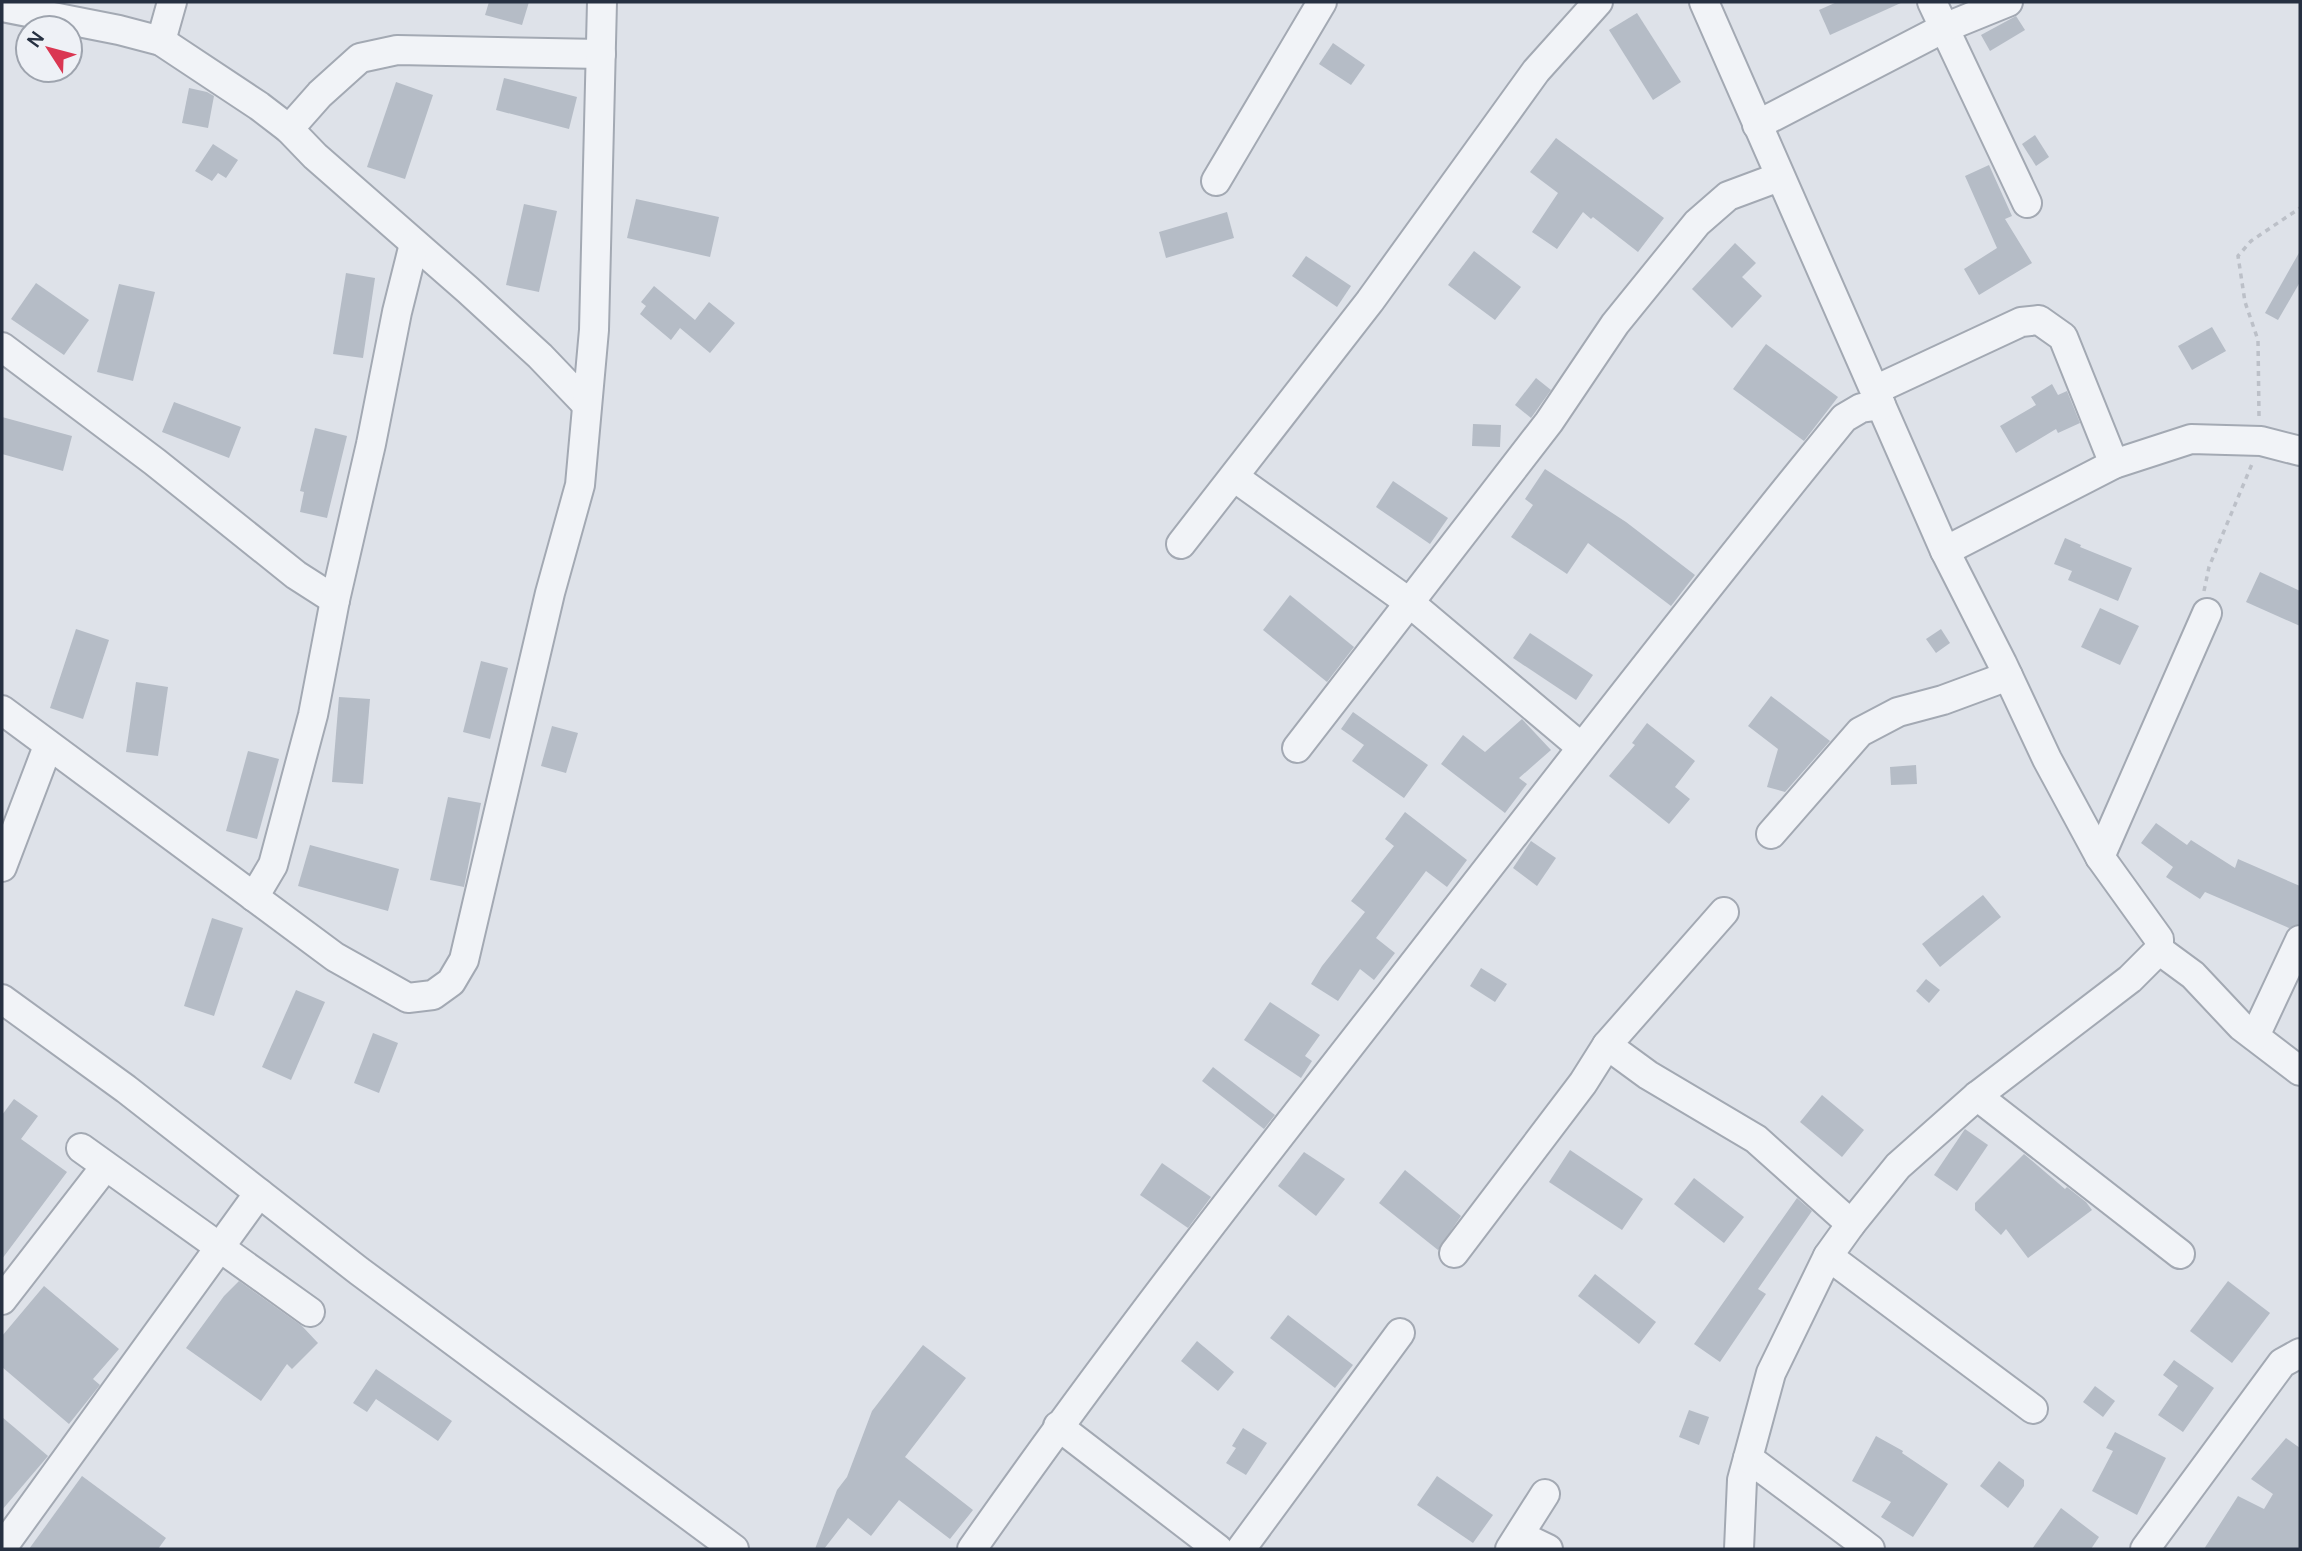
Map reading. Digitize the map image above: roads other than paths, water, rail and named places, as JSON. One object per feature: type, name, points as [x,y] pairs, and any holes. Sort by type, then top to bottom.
[{"type":"street","points":[[162,41],[172,2]]},
{"type":"street","points":[[2,710],[335,957],[408,998],[433,995],[451,982],[464,960],[550,593],[580,485],[592,353],[602,2]]},
{"type":"street","points":[[1216,181],[1322,2]]},
{"type":"street","points":[[1181,544],[1370,300],[1536,71],[1598,2]]},
{"type":"street","points":[[1704,2],[1945,551],[2047,759],[2100,857],[2159,939],[2159,950],[2130,979],[1978,1096],[1898,1166],[1828,1256],[1771,1373],[1742,1480],[1739,1549]]},
{"type":"street","points":[[1932,2],[2027,203]]},
{"type":"street","points":[[1757,125],[1944,28],[2008,2]]},
{"type":"street","points":[[2,7],[162,41],[216,75],[289,130],[540,356],[587,405]]},
{"type":"street","points":[[289,130],[320,94],[360,58],[397,50],[601,54]]},
{"type":"street","points":[[1297,748],[1549,422],[1615,324],[1697,223],[1728,195],[1779,177]]},
{"type":"street","points":[[254,897],[276,853],[313,715],[335,600],[414,244]]},
{"type":"street","points":[[972,1549],[1058,1426],[1318,1086],[1700,594],[1844,418],[1878,397],[2021,322],[2039,320],[2063,337],[2114,464]]},
{"type":"street","points":[[2,347],[155,462],[296,575],[335,600]]},
{"type":"street","points":[[540,356],[592,353]]},
{"type":"street","points":[[1945,551],[2114,464],[2191,439],[2261,442],[2300,452]]},
{"type":"street","points":[[1234,477],[1410,603],[1581,747]]},
{"type":"street","points":[[2100,857],[2207,613]]},
{"type":"street","points":[[1771,834],[1860,732],[1898,712],[1943,700],[2008,677]]},
{"type":"street","points":[[2,867],[48,746]]},
{"type":"street","points":[[1454,1253],[1583,1083],[1607,1045],[1724,912]]},
{"type":"street","points":[[2255,1036],[2300,940]]},
{"type":"street","points":[[2159,950],[2193,975],[2241,1026],[2300,1071]]},
{"type":"street","points":[[2,999],[126,1089],[359,1271],[732,1549]]},
{"type":"street","points":[[1607,1045],[1648,1074],[1756,1139],[1851,1224]]},
{"type":"street","points":[[1978,1096],[2180,1254]]},
{"type":"street","points":[[81,1147],[105,1167],[310,1312]]},
{"type":"street","points":[[2,1300],[105,1167]]},
{"type":"street","points":[[2,1548],[259,1194]]},
{"type":"street","points":[[1828,1256],[2033,1409]]},
{"type":"street","points":[[1241,1549],[1400,1333]]},
{"type":"street","points":[[2144,1549],[2282,1363],[2300,1353]]},
{"type":"street","points":[[1058,1426],[1218,1549]]},
{"type":"street","points":[[1748,1458],[1870,1549]]},
{"type":"street","points":[[1545,1494],[1516,1543],[1548,1549]]}]
